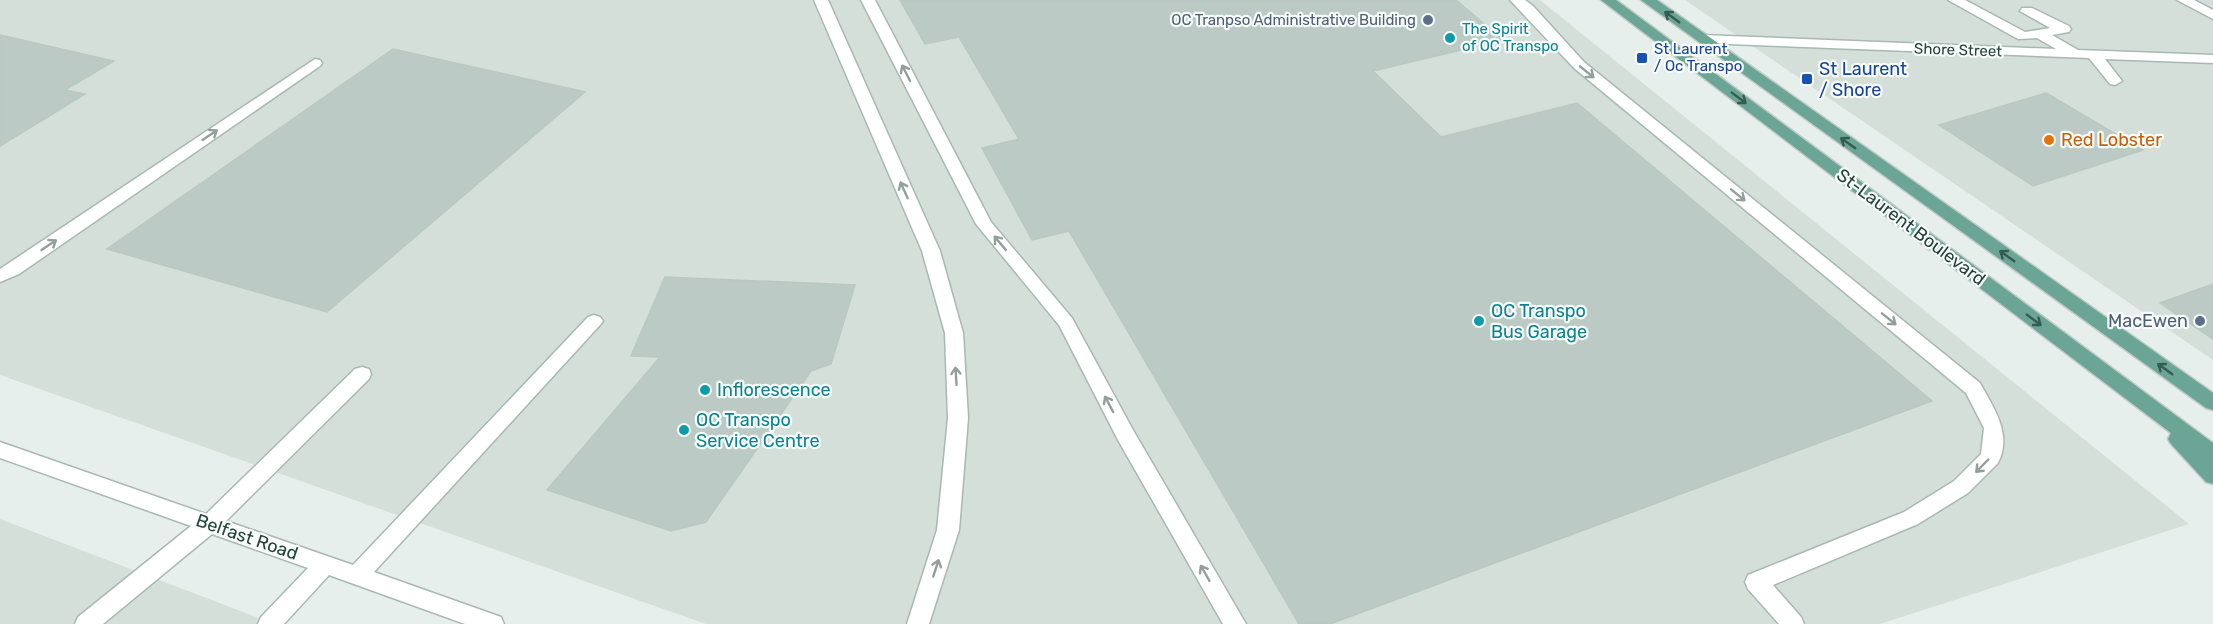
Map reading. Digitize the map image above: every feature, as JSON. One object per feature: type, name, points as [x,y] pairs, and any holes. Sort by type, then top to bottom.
[{"type":"main road","name":"St-Laurent Boulevard","points":[[1608,0],[2213,454]]},
{"type":"main road","name":"St-Laurent Boulevard","points":[[1648,0],[2213,403]]},
{"type":"main road","points":[[2146,404],[2213,476]]},
{"type":"street","points":[[821,0],[931,251],[954,333],[958,418],[948,530],[918,624]]},
{"type":"street","points":[[868,0],[984,224],[1066,322],[1125,435],[1235,624]]},
{"type":"street","points":[[1517,0],[1579,65],[1973,388],[1994,428],[1991,457],[1961,487],[1911,518],[1756,582],[1793,624]]},
{"type":"street","points":[[1955,0],[2023,36],[2064,29],[2027,11]]},
{"type":"street","points":[[2184,0],[2213,15]]},
{"type":"street","points":[[2039,34],[2087,55],[2115,81]]},
{"type":"street","name":"Shore Street","points":[[1703,39],[2213,59]]},
{"type":"street","points":[[0,276],[13,270],[315,63]]},
{"type":"street","points":[[357,576],[594,321]]},
{"type":"street","points":[[86,624],[209,524],[362,374]]},
{"type":"street","name":"Belfast Road","points":[[0,450],[493,624]]},
{"type":"street","points":[[269,624],[325,565]]},
{"type":"shaded area","points":[[0,0],[1540,0],[2189,524],[1880,624],[706,624],[0,375]]},
{"type":"shaded area","points":[[1685,0],[2213,0],[2213,360],[1767,56]]},
{"type":"shaded area","points":[[0,519],[274,624],[0,624]]},
{"type":"building","name":"OC Transpo Bus Garage","points":[[900,0],[1456,0],[1503,40],[1373,71],[1441,137],[1577,103],[1932,401],[1330,624],[1299,624],[1069,231],[1032,240],[982,148],[1019,139],[959,37],[925,44]]},
{"type":"building","points":[[0,35],[114,61],[65,90],[85,94],[0,146]]},
{"type":"building","points":[[393,49],[585,92],[327,312],[107,249]]},
{"type":"building","name":"Red Lobster","points":[[2046,93],[2143,150],[2033,186],[1939,125]]},
{"type":"building","name":"OC Transpo Service Centre","points":[[665,277],[855,285],[831,364],[811,371],[706,522],[671,531],[547,490],[660,357],[631,356]]},
{"type":"building","name":"MacEwen","points":[[2213,284],[2213,339],[2160,303]]},
{"type":"place","name":"OC Tranpso Administrative Building","points":[[1428,20]]},
{"type":"place","name":"The Spirit of OC Transpo","points":[[1450,38]]},
{"type":"place","name":"St Laurent / Oc Transpo","points":[[1642,58]]},
{"type":"place","name":"St Laurent / Shore","points":[[1807,79]]},
{"type":"place","name":"Red Lobster","points":[[2049,140]]},
{"type":"place","name":"OC Transpo Bus Garage","points":[[1479,321]]},
{"type":"place","name":"MacEwen","points":[[2200,321]]},
{"type":"place","name":"Inflorescence","points":[[705,390]]},
{"type":"place","name":"OC Transpo Service Centre","points":[[684,430]]}]
